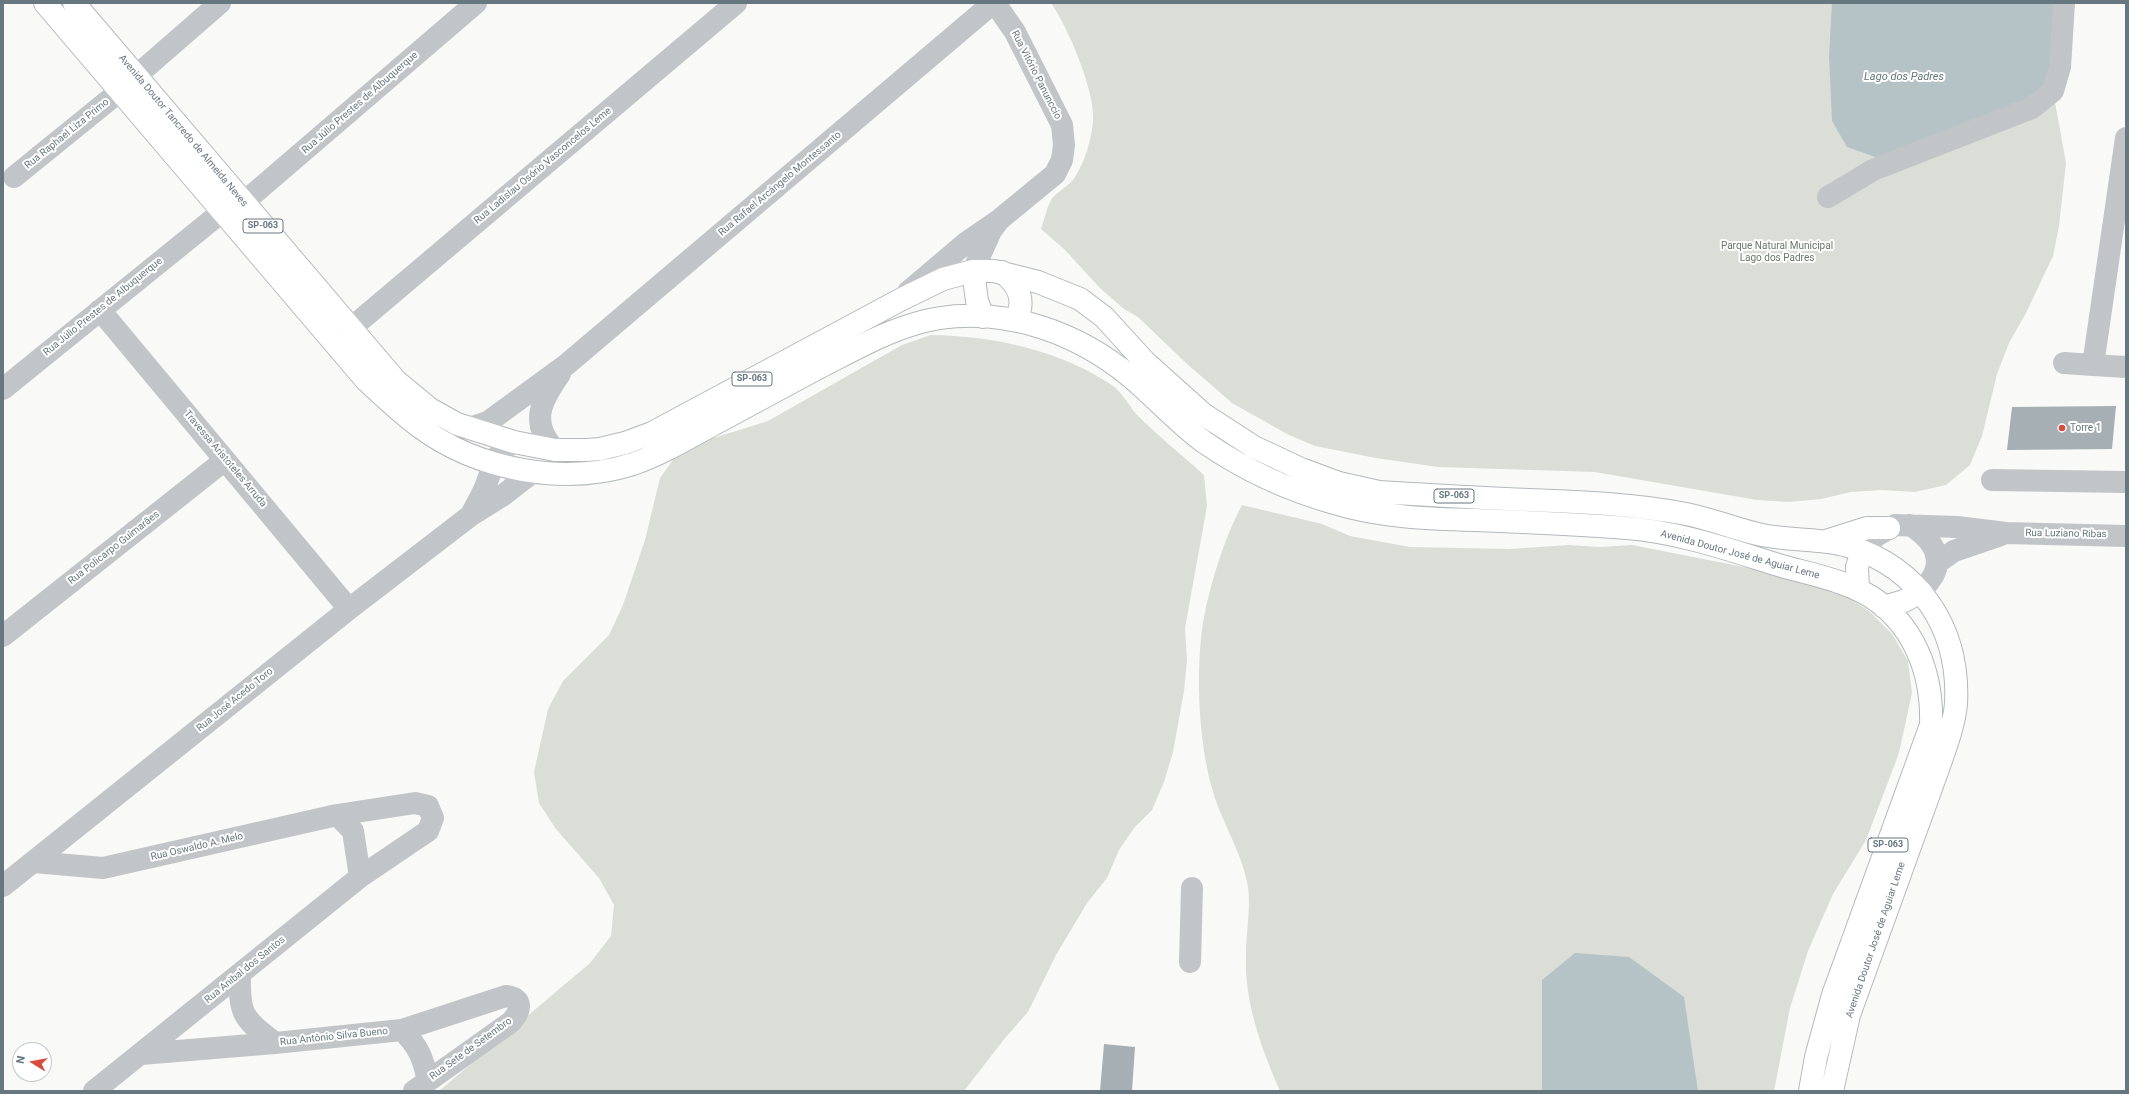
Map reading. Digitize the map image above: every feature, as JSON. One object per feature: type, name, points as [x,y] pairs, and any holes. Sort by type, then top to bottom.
[{"type":"main road","name":"Avenida Doutor Tancredo de Almeida Neves","points":[[45,3],[366,380],[388,401],[431,434],[466,452],[492,462],[533,472],[555,474],[600,471],[632,464],[670,448],[862,346],[905,326],[940,318],[983,317]]},
{"type":"main road","name":"Avenida Doutor Tancredo de Almeida Neves","points":[[74,3],[350,329],[396,381],[437,412],[457,424],[514,442],[555,450],[600,450],[652,433],[900,300],[943,279],[988,267]]},
{"type":"main road","points":[[983,317],[977,301],[988,267],[1014,281],[1021,300],[1020,312],[1015,320]]},
{"type":"main road","name":"Avenida Doutor José de Aguiar Leme","points":[[988,267],[1038,282],[1080,299],[1104,317],[1145,362],[1203,414],[1254,447],[1301,469],[1339,483],[1379,492],[1621,504],[1688,514],[1764,536],[1825,542],[1862,551],[1894,569],[1921,592],[1931,604],[1946,635],[1954,669],[1956,705],[1949,736],[1938,769],[1849,1015],[1832,1091]]},
{"type":"main road","name":"Avenida Doutor José de Aguiar Leme","points":[[983,317],[1015,320],[1069,336],[1098,352],[1131,377],[1201,440],[1228,458],[1293,490],[1335,504],[1380,514],[1633,528],[1690,539],[1831,578],[1858,589],[1884,607],[1906,631],[1922,659],[1932,705],[1931,725],[1834,995],[1816,1057],[1810,1091]]},
{"type":"main road","points":[[1825,542],[1867,528],[1889,528]]},
{"type":"main road","points":[[1858,589],[1856,567],[1862,551]]},
{"type":"main road","points":[[1884,607],[1904,601],[1921,592]]},
{"type":"street","points":[[136,76],[220,3]]},
{"type":"street","name":"Rua Júlio Prestes de Albuquerque","points":[[243,203],[476,3]]},
{"type":"street","name":"Rua Ladislau Osório Vasconcelos Leme","points":[[350,329],[736,3]]},
{"type":"street","name":"Rua Vitório Panunccio","points":[[900,300],[967,242],[999,220],[1055,174],[1062,160],[1064,145],[1062,125],[1015,32],[994,3]]},
{"type":"street","name":"Rua Rafael Arcângelo Montessanto","points":[[469,428],[488,422],[566,365],[994,3]]},
{"type":"street","points":[[1828,197],[1873,170],[2032,108],[2053,91],[2060,67],[2064,3]]},
{"type":"street","name":"Rua Raphael Liza Primo","points":[[14,177],[120,91]]},
{"type":"street","points":[[2093,365],[2126,138]]},
{"type":"street","name":"Rua Júlio Prestes de Albuquerque","points":[[3,389],[223,211]]},
{"type":"street","name":"Rua Vitório Panunccio","points":[[988,267],[991,231],[999,220]]},
{"type":"street","name":"Travessa Aristoteles Arruda","points":[[100,310],[349,609]]},
{"type":"street","points":[[2064,363],[2126,367]]},
{"type":"street","name":"Rua Rafael Arcângelo Montessanto","points":[[555,450],[544,439],[540,427],[540,410],[548,392],[566,365]]},
{"type":"street","points":[[492,462],[501,450],[514,442]]},
{"type":"street","name":"Rua Policarpo Guimarães","points":[[3,636],[225,460]]},
{"type":"street","name":"Rua José Acedo Toro","points":[[470,516],[487,482],[492,462]]},
{"type":"street","name":"Rua José Acedo Toro","points":[[3,886],[349,609],[470,516],[502,496],[533,472]]},
{"type":"street","points":[[1992,480],[2126,482]]},
{"type":"street","name":"Rua Luziano Ribas","points":[[1889,528],[1895,525],[1910,525],[1957,527],[2006,533],[2126,536]]},
{"type":"street","points":[[1910,525],[1928,537],[1936,552],[1937,563],[1934,574],[1921,592]]},
{"type":"street","points":[[1862,551],[1876,536],[1889,528]]},
{"type":"street","name":"Rua Luziano Ribas","points":[[1937,563],[1954,551],[2006,533]]},
{"type":"street","name":"Rua Oswaldo A. Melo","points":[[34,862],[103,868],[337,816],[415,803],[428,806],[433,818],[428,831],[360,877]]},
{"type":"street","points":[[337,816],[353,831],[360,877]]},
{"type":"street","name":"Rua Anibal dos Santos","points":[[94,1091],[360,877]]},
{"type":"street","points":[[1190,962],[1192,888]]},
{"type":"street","points":[[240,974],[239,1002],[249,1023],[275,1043]]},
{"type":"street","name":"Rua Antônio Silva Bueno","points":[[141,1054],[275,1043],[402,1030],[506,996],[516,998],[520,1003]]},
{"type":"street","name":"Rua Sete de Setembro","points":[[421,1086],[511,1022],[517,1015],[520,1003]]},
{"type":"street","points":[[402,1030],[414,1042],[423,1059],[421,1086]]},
{"type":"green space","name":"Parque Natural Municipal Lago dos Padres","points":[[1051,3],[2064,3],[2053,91],[2066,163],[2059,226],[2053,256],[2026,313],[2009,343],[1997,374],[1982,436],[1970,465],[1946,485],[1915,492],[1882,490],[1851,492],[1821,499],[1789,502],[1757,500],[1595,472],[1438,467],[1376,458],[1315,446],[1287,434],[1232,403],[1186,363],[1138,317],[1124,309],[1100,288],[1064,249],[1041,229],[1051,200],[1073,180],[1079,171],[1089,144],[1093,122],[1093,110],[1090,95],[1080,61],[1058,14]]},
{"type":"green space","points":[[931,335],[978,338],[1026,347],[1049,354],[1093,374],[1113,386],[1136,414],[1204,475],[1207,506],[1185,628],[1187,661],[1184,691],[1173,752],[1164,782],[1152,810],[1134,828],[1119,850],[1107,878],[1087,903],[1056,955],[1028,1012],[1005,1038],[964,1091],[439,1091],[590,963],[611,936],[614,905],[599,878],[556,829],[539,803],[534,772],[548,709],[563,681],[609,635],[623,605],[645,540],[660,478],[678,453],[707,440],[768,421],[902,345]]},
{"type":"green space","points":[[1242,505],[1322,524],[1350,536],[1410,547],[1509,549],[1568,545],[1600,547],[1632,545],[1754,569],[1784,575],[1843,594],[1869,611],[1892,634],[1908,661],[1912,693],[1899,753],[1866,840],[1833,894],[1808,951],[1790,1008],[1774,1091],[1280,1091],[1260,1041],[1248,989],[1246,954],[1249,895],[1246,875],[1215,798],[1206,761],[1200,720],[1199,678],[1201,639],[1206,606],[1228,535]]},
{"type":"water","name":"Lago dos Padres","points":[[1832,3],[2064,3],[2053,91],[1878,158],[1847,147],[1832,121],[1829,56]]},
{"type":"water","points":[[1575,953],[1629,957],[1684,997],[1698,1091],[1542,1091],[1542,980]]},
{"type":"building","name":"Torre 1","points":[[2116,406],[2112,449],[2007,450],[2012,407]]},
{"type":"building","points":[[1104,1044],[1135,1047],[1132,1091],[1100,1091]]},
{"type":"place","name":"Torre 1","points":[[2062,428]]}]
